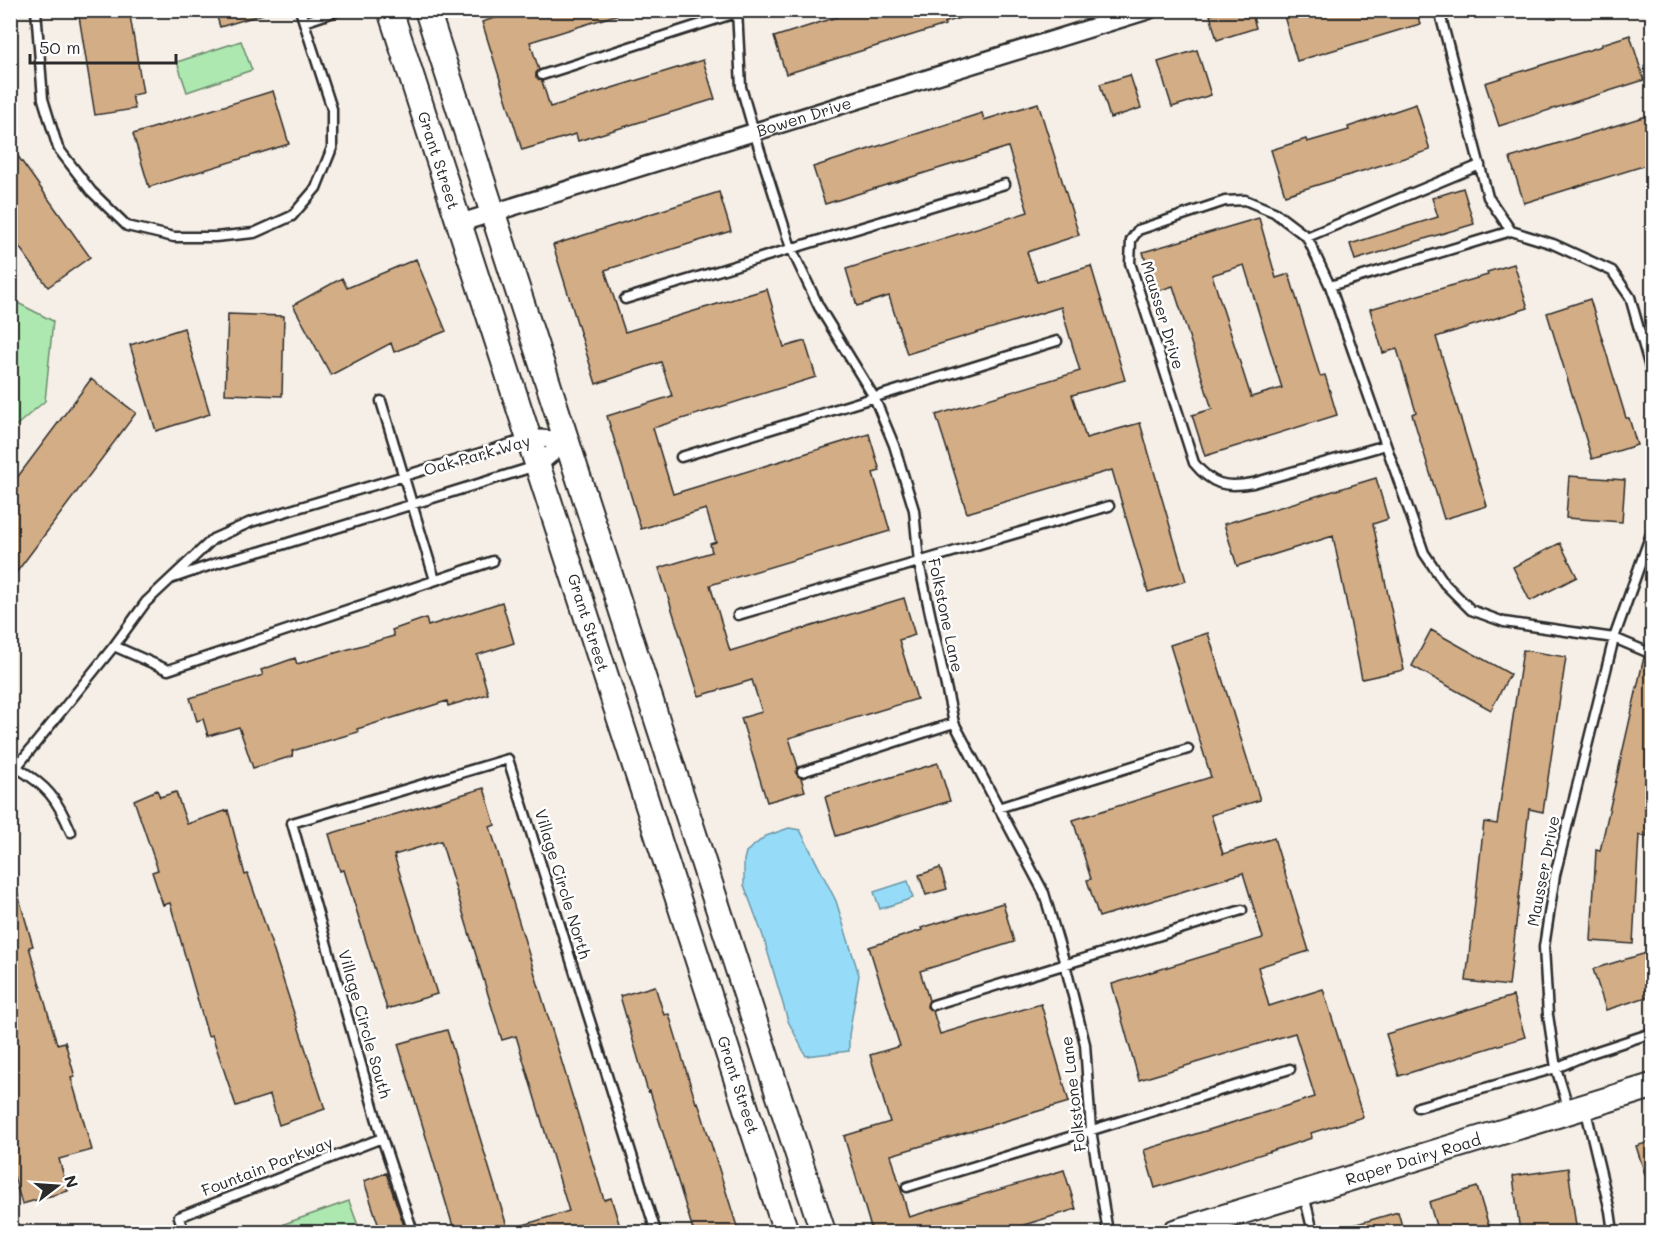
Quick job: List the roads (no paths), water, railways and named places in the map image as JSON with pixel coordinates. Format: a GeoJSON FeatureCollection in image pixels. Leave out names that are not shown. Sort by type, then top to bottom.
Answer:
{"type":"FeatureCollection","features":[{"type":"Feature","properties":{"kind":"street","name":"Grant Street"},"geometry":{"type":"LineString","coordinates":[[390,10],[786,1233]]}},
{"type":"Feature","properties":{"kind":"street"},"geometry":{"type":"LineString","coordinates":[[428,10],[823,1233]]}},
{"type":"Feature","properties":{"kind":"street","name":"Bowen Drive"},"geometry":{"type":"LineString","coordinates":[[460,223],[1125,14],[1149,10]]}},
{"type":"Feature","properties":{"kind":"street","name":"Oak Park Way"},"geometry":{"type":"LineString","coordinates":[[529,438],[567,440]]}},
{"type":"Feature","properties":{"kind":"street","name":"Oak Park Way"},"geometry":{"type":"LineString","coordinates":[[538,465],[567,440]]}},
{"type":"Feature","properties":{"kind":"street","name":"Raper Dairy Road"},"geometry":{"type":"LineString","coordinates":[[1175,1233],[1653,1086]]}},
{"type":"Feature","properties":{"kind":"lane"},"geometry":{"type":"LineString","coordinates":[[36,10],[43,99],[58,148],[91,191],[127,226],[174,237],[214,237],[254,233],[292,216],[316,188],[332,148],[333,109],[300,10]]}},
{"type":"Feature","properties":{"kind":"lane"},"geometry":{"type":"LineString","coordinates":[[304,22],[340,10]]}},
{"type":"Feature","properties":{"kind":"lane"},"geometry":{"type":"LineString","coordinates":[[1439,10],[1488,197],[1511,231]]}},
{"type":"Feature","properties":{"kind":"lane"},"geometry":{"type":"LineString","coordinates":[[542,75],[738,11]]}},
{"type":"Feature","properties":{"kind":"lane","name":"Folkstone Lane"},"geometry":{"type":"LineString","coordinates":[[738,11],[741,87],[791,248],[819,308],[874,397],[894,445],[914,510],[919,563],[954,723],[1044,893],[1085,1044],[1091,1130],[1108,1233]]}},
{"type":"Feature","properties":{"kind":"lane"},"geometry":{"type":"LineString","coordinates":[[1307,237],[1480,165]]}},
{"type":"Feature","properties":{"kind":"lane"},"geometry":{"type":"LineString","coordinates":[[625,300],[1005,184]]}},
{"type":"Feature","properties":{"kind":"lane","name":"Mausser Drive"},"geometry":{"type":"LineString","coordinates":[[1386,445],[1232,487],[1206,477],[1194,463],[1130,263],[1131,240],[1138,230],[1225,201],[1245,200],[1274,212],[1307,237],[1330,286],[1386,445],[1424,553],[1444,584],[1471,610],[1504,622],[1614,638],[1653,654]]}},
{"type":"Feature","properties":{"kind":"lane"},"geometry":{"type":"LineString","coordinates":[[1330,286],[1511,231],[1552,244],[1612,272],[1630,297],[1653,375]]}},
{"type":"Feature","properties":{"kind":"lane"},"geometry":{"type":"LineString","coordinates":[[681,457],[1057,341]]}},
{"type":"Feature","properties":{"kind":"lane"},"geometry":{"type":"LineString","coordinates":[[381,400],[435,580]]}},
{"type":"Feature","properties":{"kind":"lane","name":"Oak Park Way"},"geometry":{"type":"LineString","coordinates":[[10,775],[114,646],[146,602],[213,539],[251,522],[529,438]]}},
{"type":"Feature","properties":{"kind":"lane","name":"Oak Park Way"},"geometry":{"type":"LineString","coordinates":[[170,580],[220,562],[538,465]]}},
{"type":"Feature","properties":{"kind":"lane"},"geometry":{"type":"LineString","coordinates":[[738,615],[1109,506]]}},
{"type":"Feature","properties":{"kind":"lane","name":"Mausser Drive"},"geometry":{"type":"LineString","coordinates":[[1613,1233],[1610,1211],[1577,1109],[1556,1068],[1548,1015],[1544,947],[1555,875],[1614,638],[1653,531]]}},
{"type":"Feature","properties":{"kind":"lane"},"geometry":{"type":"LineString","coordinates":[[114,646],[168,670],[494,561]]}},
{"type":"Feature","properties":{"kind":"lane"},"geometry":{"type":"LineString","coordinates":[[802,772],[954,723]]}},
{"type":"Feature","properties":{"kind":"lane"},"geometry":{"type":"LineString","coordinates":[[998,808],[1188,749]]}},
{"type":"Feature","properties":{"kind":"lane","name":"Village Circle North"},"geometry":{"type":"LineString","coordinates":[[292,823],[508,759],[656,1233]]}},
{"type":"Feature","properties":{"kind":"lane"},"geometry":{"type":"LineString","coordinates":[[16,767],[39,781],[57,801],[71,832]]}},
{"type":"Feature","properties":{"kind":"lane","name":"Village Circle South"},"geometry":{"type":"LineString","coordinates":[[292,823],[382,1138],[413,1233]]}},
{"type":"Feature","properties":{"kind":"lane"},"geometry":{"type":"LineString","coordinates":[[933,1005],[1242,910]]}},
{"type":"Feature","properties":{"kind":"lane"},"geometry":{"type":"LineString","coordinates":[[1418,1107],[1556,1068],[1591,1053],[1653,1034]]}},
{"type":"Feature","properties":{"kind":"lane"},"geometry":{"type":"LineString","coordinates":[[907,1187],[1290,1068]]}},
{"type":"Feature","properties":{"kind":"lane","name":"Fountain Parkway"},"geometry":{"type":"LineString","coordinates":[[184,1233],[179,1217],[382,1138]]}},
{"type":"Feature","properties":{"kind":"lane"},"geometry":{"type":"LineString","coordinates":[[1303,1193],[1313,1233]]}},
{"type":"Feature","properties":{"kind":"water"},"geometry":{"type":"Polygon","coordinates":[[[789,828],[800,830],[836,901],[859,975],[849,1035],[849,1051],[806,1056],[788,1021],[763,936],[744,885],[746,852],[766,836],[789,828]]]}},
{"type":"Feature","properties":{"kind":"water"},"geometry":{"type":"Polygon","coordinates":[[[908,881],[913,898],[880,909],[874,892],[908,881]]]}}]}
